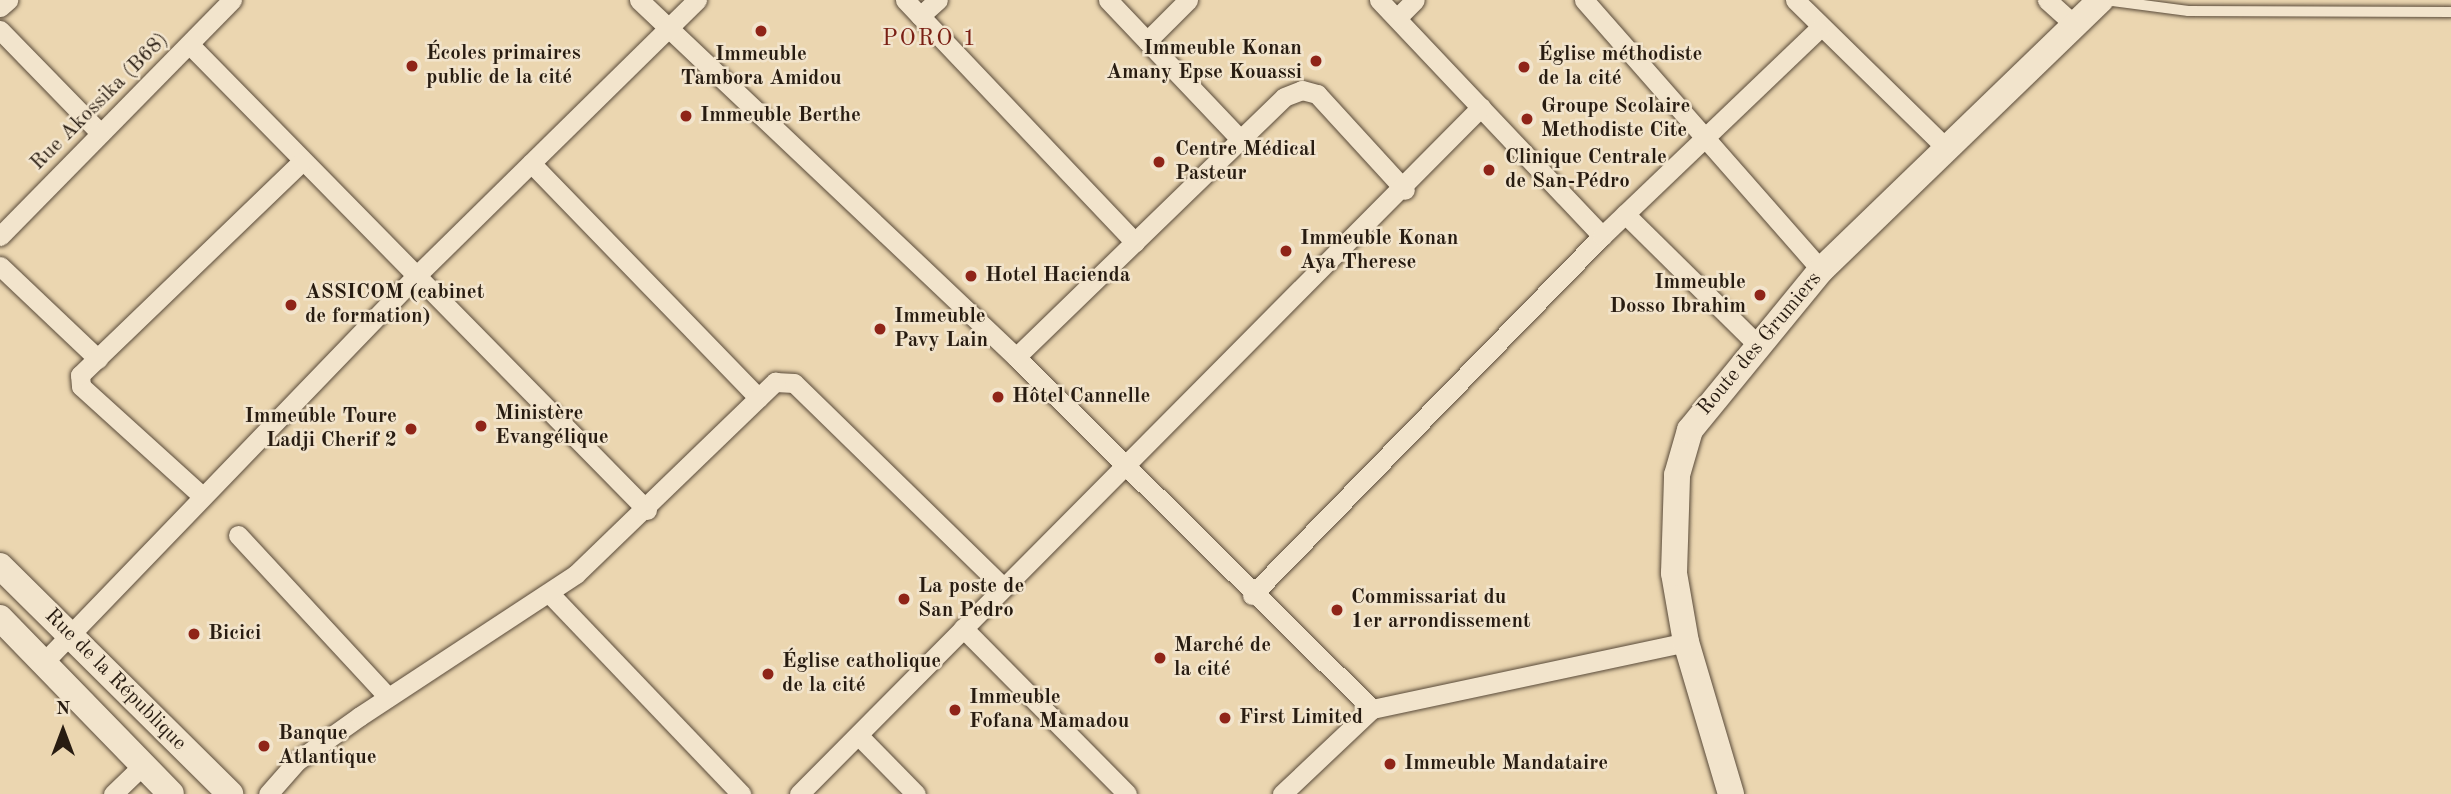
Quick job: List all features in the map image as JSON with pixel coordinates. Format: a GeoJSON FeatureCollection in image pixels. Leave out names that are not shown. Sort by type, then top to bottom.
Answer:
{"type":"FeatureCollection","features":[{"type":"Feature","properties":{"kind":"main road","name":"Route des Grumiers"},"geometry":{"type":"LineString","coordinates":[[1731,794],[1686,642],[1674,573],[1677,475],[1690,430],[1756,342],[1821,270],[2103,0]]}},
{"type":"Feature","properties":{"kind":"main road","name":"Rue de la République"},"geometry":{"type":"LineString","coordinates":[[0,566],[230,794]]}},
{"type":"Feature","properties":{"kind":"main road","name":"Rue de la République"},"geometry":{"type":"LineString","coordinates":[[0,618],[171,794]]}},
{"type":"Feature","properties":{"kind":"street"},"geometry":{"type":"LineString","coordinates":[[0,7],[8,0]]}},
{"type":"Feature","properties":{"kind":"street","name":"Rue Akossika (B68)"},"geometry":{"type":"LineString","coordinates":[[0,236],[232,0]]}},
{"type":"Feature","properties":{"kind":"street"},"geometry":{"type":"LineString","coordinates":[[639,0],[667,30],[1016,357],[1252,595],[1372,709]]}},
{"type":"Feature","properties":{"kind":"street"},"geometry":{"type":"LineString","coordinates":[[43,663],[201,495],[416,276],[697,0]]}},
{"type":"Feature","properties":{"kind":"street"},"geometry":{"type":"LineString","coordinates":[[905,0],[1135,242]]}},
{"type":"Feature","properties":{"kind":"street"},"geometry":{"type":"LineString","coordinates":[[920,16],[937,0]]}},
{"type":"Feature","properties":{"kind":"street"},"geometry":{"type":"LineString","coordinates":[[1108,0],[1239,138]]}},
{"type":"Feature","properties":{"kind":"street"},"geometry":{"type":"LineString","coordinates":[[1147,41],[1188,0]]}},
{"type":"Feature","properties":{"kind":"street"},"geometry":{"type":"LineString","coordinates":[[1379,0],[1602,236]]}},
{"type":"Feature","properties":{"kind":"street"},"geometry":{"type":"LineString","coordinates":[[1397,18],[1415,0]]}},
{"type":"Feature","properties":{"kind":"street"},"geometry":{"type":"LineString","coordinates":[[1584,0],[1703,142],[1821,270]]}},
{"type":"Feature","properties":{"kind":"street"},"geometry":{"type":"LineString","coordinates":[[1795,0],[1820,28],[1948,150]]}},
{"type":"Feature","properties":{"kind":"street"},"geometry":{"type":"LineString","coordinates":[[2047,0],[2076,26]]}},
{"type":"Feature","properties":{"kind":"street"},"geometry":{"type":"LineString","coordinates":[[1252,595],[1602,236],[1820,28]]}},
{"type":"Feature","properties":{"kind":"street"},"geometry":{"type":"LineString","coordinates":[[0,30],[100,133]]}},
{"type":"Feature","properties":{"kind":"street"},"geometry":{"type":"LineString","coordinates":[[190,45],[647,510]]}},
{"type":"Feature","properties":{"kind":"street"},"geometry":{"type":"LineString","coordinates":[[1016,357],[1284,97],[1302,90],[1317,94],[1405,190]]}},
{"type":"Feature","properties":{"kind":"street"},"geometry":{"type":"LineString","coordinates":[[799,794],[1003,587],[1405,190],[1481,107]]}},
{"type":"Feature","properties":{"kind":"street"},"geometry":{"type":"LineString","coordinates":[[201,495],[81,386],[80,375],[302,161]]}},
{"type":"Feature","properties":{"kind":"street"},"geometry":{"type":"LineString","coordinates":[[531,163],[759,398]]}},
{"type":"Feature","properties":{"kind":"street"},"geometry":{"type":"LineString","coordinates":[[1625,214],[1756,342]]}},
{"type":"Feature","properties":{"kind":"street"},"geometry":{"type":"LineString","coordinates":[[0,266],[98,359]]}},
{"type":"Feature","properties":{"kind":"street"},"geometry":{"type":"LineString","coordinates":[[268,794],[297,761],[388,698],[550,594],[647,510],[775,382],[794,383],[1003,587]]}},
{"type":"Feature","properties":{"kind":"street"},"geometry":{"type":"LineString","coordinates":[[238,535],[388,698]]}},
{"type":"Feature","properties":{"kind":"street"},"geometry":{"type":"LineString","coordinates":[[550,594],[741,794]]}},
{"type":"Feature","properties":{"kind":"street"},"geometry":{"type":"LineString","coordinates":[[963,628],[1127,794]]}},
{"type":"Feature","properties":{"kind":"street"},"geometry":{"type":"LineString","coordinates":[[1282,794],[1372,709],[1686,642]]}},
{"type":"Feature","properties":{"kind":"street"},"geometry":{"type":"LineString","coordinates":[[859,736],[916,794]]}},
{"type":"Feature","properties":{"kind":"street"},"geometry":{"type":"LineString","coordinates":[[113,794],[142,766]]}},
{"type":"Feature","properties":{"kind":"lane"},"geometry":{"type":"LineString","coordinates":[[2103,0],[2188,11],[2451,12]]}},
{"type":"Feature","properties":{"kind":"place","name":"Immeuble Tambora Amidou"},"geometry":{"type":"Point","coordinates":[761,31]}},
{"type":"Feature","properties":{"kind":"place","name":"Immeuble Konan Amany Epse Kouassi"},"geometry":{"type":"Point","coordinates":[1316,61]}},
{"type":"Feature","properties":{"kind":"place","name":"Écoles primaires public de la cité"},"geometry":{"type":"Point","coordinates":[412,66]}},
{"type":"Feature","properties":{"kind":"place","name":"Église méthodiste de la cité"},"geometry":{"type":"Point","coordinates":[1524,67]}},
{"type":"Feature","properties":{"kind":"place","name":"Immeuble Berthe"},"geometry":{"type":"Point","coordinates":[686,116]}},
{"type":"Feature","properties":{"kind":"place","name":"Groupe Scolaire Methodiste Cite"},"geometry":{"type":"Point","coordinates":[1527,119]}},
{"type":"Feature","properties":{"kind":"place","name":"Centre Médical Pasteur"},"geometry":{"type":"Point","coordinates":[1159,162]}},
{"type":"Feature","properties":{"kind":"place","name":"Clinique Centrale de San-Pédro"},"geometry":{"type":"Point","coordinates":[1489,170]}},
{"type":"Feature","properties":{"kind":"place","name":"Immeuble Konan Aya Therese"},"geometry":{"type":"Point","coordinates":[1286,251]}},
{"type":"Feature","properties":{"kind":"place","name":"Hotel Hacienda"},"geometry":{"type":"Point","coordinates":[971,276]}},
{"type":"Feature","properties":{"kind":"place","name":"Immeuble Dosso Ibrahim"},"geometry":{"type":"Point","coordinates":[1760,295]}},
{"type":"Feature","properties":{"kind":"place","name":"ASSICOM (cabinet de formation)"},"geometry":{"type":"Point","coordinates":[291,305]}},
{"type":"Feature","properties":{"kind":"place","name":"Immeuble Pavy Lain"},"geometry":{"type":"Point","coordinates":[880,329]}},
{"type":"Feature","properties":{"kind":"place","name":"Hôtel Cannelle"},"geometry":{"type":"Point","coordinates":[998,397]}},
{"type":"Feature","properties":{"kind":"place","name":"Ministère Evangélique"},"geometry":{"type":"Point","coordinates":[481,426]}},
{"type":"Feature","properties":{"kind":"place","name":"Immeuble Toure Ladji Cherif 2"},"geometry":{"type":"Point","coordinates":[411,429]}},
{"type":"Feature","properties":{"kind":"place","name":"La poste de San Pedro"},"geometry":{"type":"Point","coordinates":[904,599]}},
{"type":"Feature","properties":{"kind":"place","name":"Commissariat du 1er arrondissement"},"geometry":{"type":"Point","coordinates":[1337,610]}},
{"type":"Feature","properties":{"kind":"place","name":"Bicici"},"geometry":{"type":"Point","coordinates":[194,634]}},
{"type":"Feature","properties":{"kind":"place","name":"Marché de la cité"},"geometry":{"type":"Point","coordinates":[1160,658]}},
{"type":"Feature","properties":{"kind":"place","name":"Église catholique de la cité"},"geometry":{"type":"Point","coordinates":[768,674]}},
{"type":"Feature","properties":{"kind":"place","name":"Immeuble Fofana Mamadou"},"geometry":{"type":"Point","coordinates":[955,710]}},
{"type":"Feature","properties":{"kind":"place","name":"First Limited"},"geometry":{"type":"Point","coordinates":[1225,718]}},
{"type":"Feature","properties":{"kind":"place","name":"Banque Atlantique"},"geometry":{"type":"Point","coordinates":[264,746]}},
{"type":"Feature","properties":{"kind":"place","name":"Immeuble Mandataire"},"geometry":{"type":"Point","coordinates":[1390,764]}},
{"type":"Feature","properties":{"kind":"district","name":"PORO 1"},"geometry":{"type":"Point","coordinates":[930,39]}}]}
